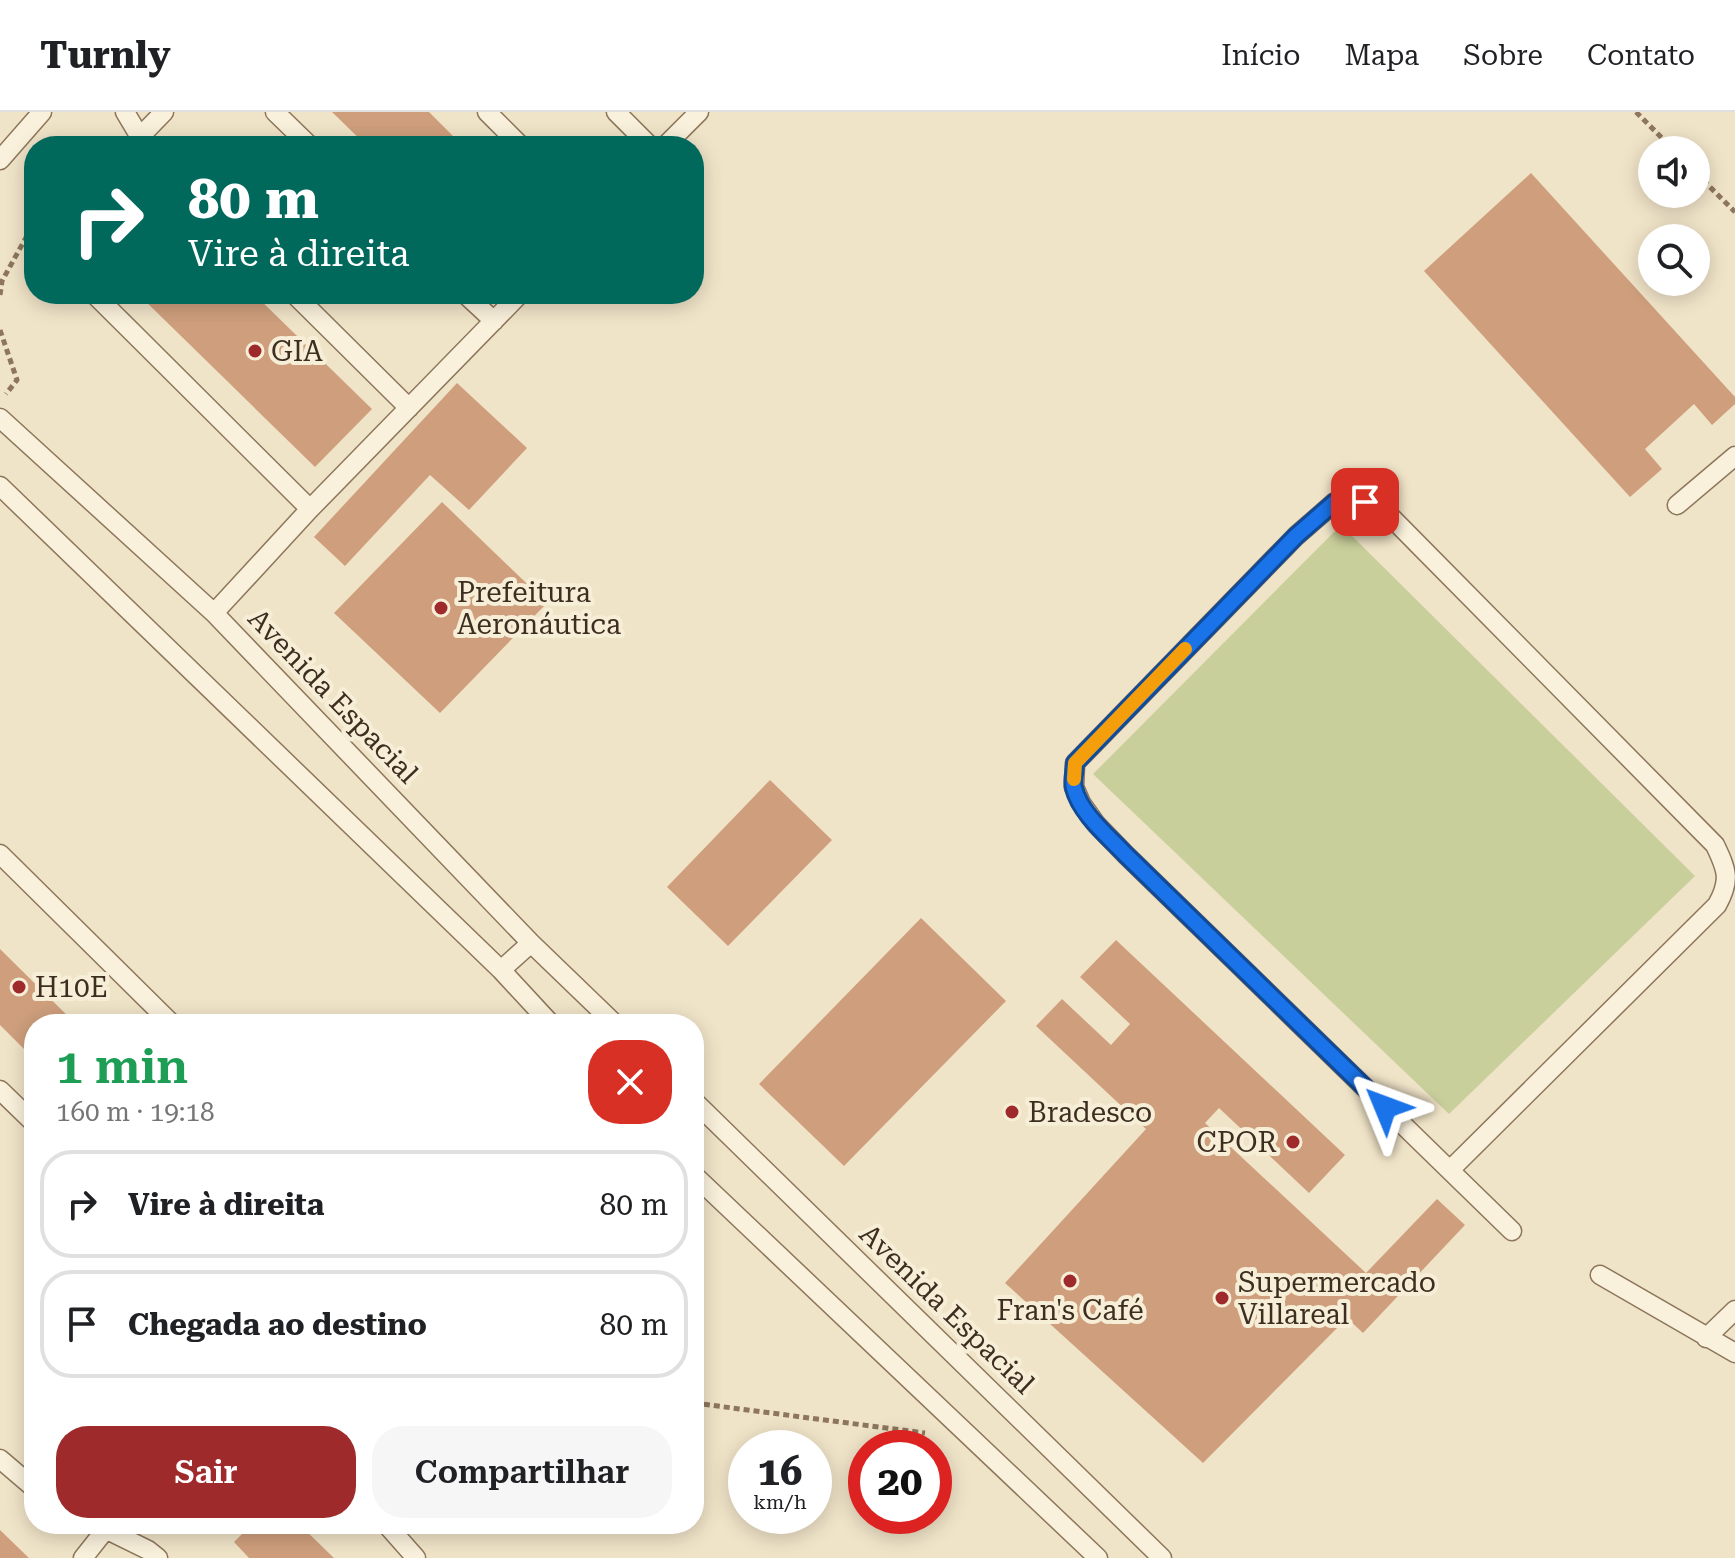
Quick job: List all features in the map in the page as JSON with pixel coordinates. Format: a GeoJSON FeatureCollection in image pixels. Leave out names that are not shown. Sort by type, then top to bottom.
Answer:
{"type":"FeatureCollection","features":[{"type":"Feature","properties":{"kind":"lane"},"geometry":{"type":"LineString","coordinates":[[0,160],[42,112]]}},
{"type":"Feature","properties":{"kind":"lane"},"geometry":{"type":"LineString","coordinates":[[125,112],[136,136]]}},
{"type":"Feature","properties":{"kind":"lane"},"geometry":{"type":"LineString","coordinates":[[145,136],[164,112]]}},
{"type":"Feature","properties":{"kind":"lane"},"geometry":{"type":"LineString","coordinates":[[275,112],[300,136]]}},
{"type":"Feature","properties":{"kind":"lane"},"geometry":{"type":"LineString","coordinates":[[487,112],[511,136]]}},
{"type":"Feature","properties":{"kind":"lane"},"geometry":{"type":"LineString","coordinates":[[616,112],[640,136]]}},
{"type":"Feature","properties":{"kind":"lane"},"geometry":{"type":"LineString","coordinates":[[675,136],[699,112]]}},
{"type":"Feature","properties":{"kind":"lane"},"geometry":{"type":"LineString","coordinates":[[104,304],[310,509]]}},
{"type":"Feature","properties":{"kind":"lane"},"geometry":{"type":"LineString","coordinates":[[304,304],[409,408]]}},
{"type":"Feature","properties":{"kind":"lane"},"geometry":{"type":"LineString","coordinates":[[476,304],[494,321]]}},
{"type":"Feature","properties":{"kind":"lane"},"geometry":{"type":"LineString","coordinates":[[214,613],[310,509],[510,304]]}},
{"type":"Feature","properties":{"kind":"lane","name":"Avenida Espacial"},"geometry":{"type":"LineString","coordinates":[[0,418],[214,613],[531,943],[605,1014]]}},
{"type":"Feature","properties":{"kind":"lane"},"geometry":{"type":"LineString","coordinates":[[1677,505],[1734,459]]}},
{"type":"Feature","properties":{"kind":"lane"},"geometry":{"type":"LineString","coordinates":[[0,486],[501,970],[542,1014]]}},
{"type":"Feature","properties":{"kind":"lane"},"geometry":{"type":"LineString","coordinates":[[1450,1170],[1717,905],[1727,887],[1724,863],[1715,845],[1390,516],[1365,502],[1335,502],[1296,536],[1075,763],[1074,787],[1096,824],[1125,854],[1512,1231]]}},
{"type":"Feature","properties":{"kind":"lane"},"geometry":{"type":"LineString","coordinates":[[0,854],[162,1014]]}},
{"type":"Feature","properties":{"kind":"lane"},"geometry":{"type":"LineString","coordinates":[[501,970],[531,943]]}},
{"type":"Feature","properties":{"kind":"lane"},"geometry":{"type":"LineString","coordinates":[[0,1090],[24,1113]]}},
{"type":"Feature","properties":{"kind":"lane","name":"Avenida Espacial"},"geometry":{"type":"LineString","coordinates":[[704,1111],[1162,1558]]}},
{"type":"Feature","properties":{"kind":"lane"},"geometry":{"type":"LineString","coordinates":[[704,1184],[1098,1558]]}},
{"type":"Feature","properties":{"kind":"lane"},"geometry":{"type":"LineString","coordinates":[[1600,1275],[1735,1353]]}},
{"type":"Feature","properties":{"kind":"lane"},"geometry":{"type":"LineString","coordinates":[[1706,1338],[1735,1310]]}},
{"type":"Feature","properties":{"kind":"lane"},"geometry":{"type":"LineString","coordinates":[[0,1459],[24,1479]]}},
{"type":"Feature","properties":{"kind":"lane"},"geometry":{"type":"LineString","coordinates":[[83,1558],[99,1534]]}},
{"type":"Feature","properties":{"kind":"lane"},"geometry":{"type":"LineString","coordinates":[[119,1534],[158,1558]]}},
{"type":"Feature","properties":{"kind":"lane"},"geometry":{"type":"LineString","coordinates":[[395,1534],[416,1558]]}},
{"type":"Feature","properties":{"kind":"path"},"geometry":{"type":"LineString","coordinates":[[1636,112],[1660,136]]}},
{"type":"Feature","properties":{"kind":"path"},"geometry":{"type":"LineString","coordinates":[[1710,187],[1735,212]]}},
{"type":"Feature","properties":{"kind":"path"},"geometry":{"type":"LineString","coordinates":[[0,295],[2,281],[24,241]]}},
{"type":"Feature","properties":{"kind":"path"},"geometry":{"type":"LineString","coordinates":[[0,330],[17,380],[0,402]]}},
{"type":"Feature","properties":{"kind":"path"},"geometry":{"type":"LineString","coordinates":[[704,1404],[904,1430]]}},
{"type":"Feature","properties":{"kind":"green space"},"geometry":{"type":"Polygon","coordinates":[[[1341,525],[1695,876],[1449,1114],[1093,774],[1341,525]]]}},
{"type":"Feature","properties":{"kind":"building"},"geometry":{"type":"Polygon","coordinates":[[[332,112],[429,112],[453,136],[357,136],[332,112]]]}},
{"type":"Feature","properties":{"kind":"building"},"geometry":{"type":"Polygon","coordinates":[[[1531,173],[1638,290],[1638,296],[1643,296],[1735,397],[1735,404],[1712,425],[1694,404],[1645,449],[1662,469],[1630,497],[1424,271],[1531,173]]]}},
{"type":"Feature","properties":{"kind":"building","name":"GIA"},"geometry":{"type":"Polygon","coordinates":[[[148,304],[264,304],[372,409],[315,467],[148,304]]]}},
{"type":"Feature","properties":{"kind":"building","name":"Prefeitura Aeronáutica"},"geometry":{"type":"Polygon","coordinates":[[[457,383],[527,448],[469,510],[430,475],[345,566],[314,537],[457,383]]]}},
{"type":"Feature","properties":{"kind":"building","name":"Prefeitura Aeronáutica"},"geometry":{"type":"Polygon","coordinates":[[[442,502],[547,603],[440,713],[334,613],[442,502]]]}},
{"type":"Feature","properties":{"kind":"building"},"geometry":{"type":"Polygon","coordinates":[[[770,780],[832,840],[728,946],[667,887],[770,780]]]}},
{"type":"Feature","properties":{"kind":"building"},"geometry":{"type":"Polygon","coordinates":[[[921,918],[1006,1001],[844,1166],[759,1084],[921,918]]]}},
{"type":"Feature","properties":{"kind":"building"},"geometry":{"type":"Polygon","coordinates":[[[1116,940],[1345,1155],[1309,1193],[1219,1108],[1205,1123],[1366,1273],[1437,1199],[1465,1225],[1363,1333],[1347,1318],[1203,1463],[1005,1283],[1146,1129],[1036,1026],[1062,999],[1111,1045],[1130,1024],[1080,977],[1116,940]]]}},
{"type":"Feature","properties":{"kind":"building","name":"H10E"},"geometry":{"type":"Polygon","coordinates":[[[0,949],[66,1014],[24,1014],[24,1049],[0,1025],[0,949]]]}},
{"type":"Feature","properties":{"kind":"building"},"geometry":{"type":"Polygon","coordinates":[[[0,1530],[29,1558],[0,1558],[0,1530]]]}},
{"type":"Feature","properties":{"kind":"building"},"geometry":{"type":"Polygon","coordinates":[[[242,1534],[309,1534],[334,1558],[249,1558],[234,1542],[242,1534]]]}},
{"type":"Feature","properties":{"kind":"slow traffic"},"geometry":{"type":"LineString","coordinates":[[1074,779],[1075,763],[1185,649]]}},
{"type":"Feature","properties":{"kind":"place","name":"GIA"},"geometry":{"type":"Point","coordinates":[255,351]}},
{"type":"Feature","properties":{"kind":"place","name":"Prefeitura Aeronáutica"},"geometry":{"type":"Point","coordinates":[441,608]}},
{"type":"Feature","properties":{"kind":"place","name":"H10E"},"geometry":{"type":"Point","coordinates":[19,987]}},
{"type":"Feature","properties":{"kind":"place","name":"Bradesco"},"geometry":{"type":"Point","coordinates":[1012,1112]}},
{"type":"Feature","properties":{"kind":"place","name":"CPOR"},"geometry":{"type":"Point","coordinates":[1293,1142]}},
{"type":"Feature","properties":{"kind":"place","name":"Fran's Café"},"geometry":{"type":"Point","coordinates":[1070,1281]}},
{"type":"Feature","properties":{"kind":"place","name":"Supermercado Villareal"},"geometry":{"type":"Point","coordinates":[1222,1298]}},
{"type":"Feature","properties":{"kind":"route"},"geometry":{"type":"LineString","coordinates":[[1365,502],[1335,502],[1296,536],[1075,763],[1074,787],[1096,824],[1125,854],[1385,1107]]}}]}
